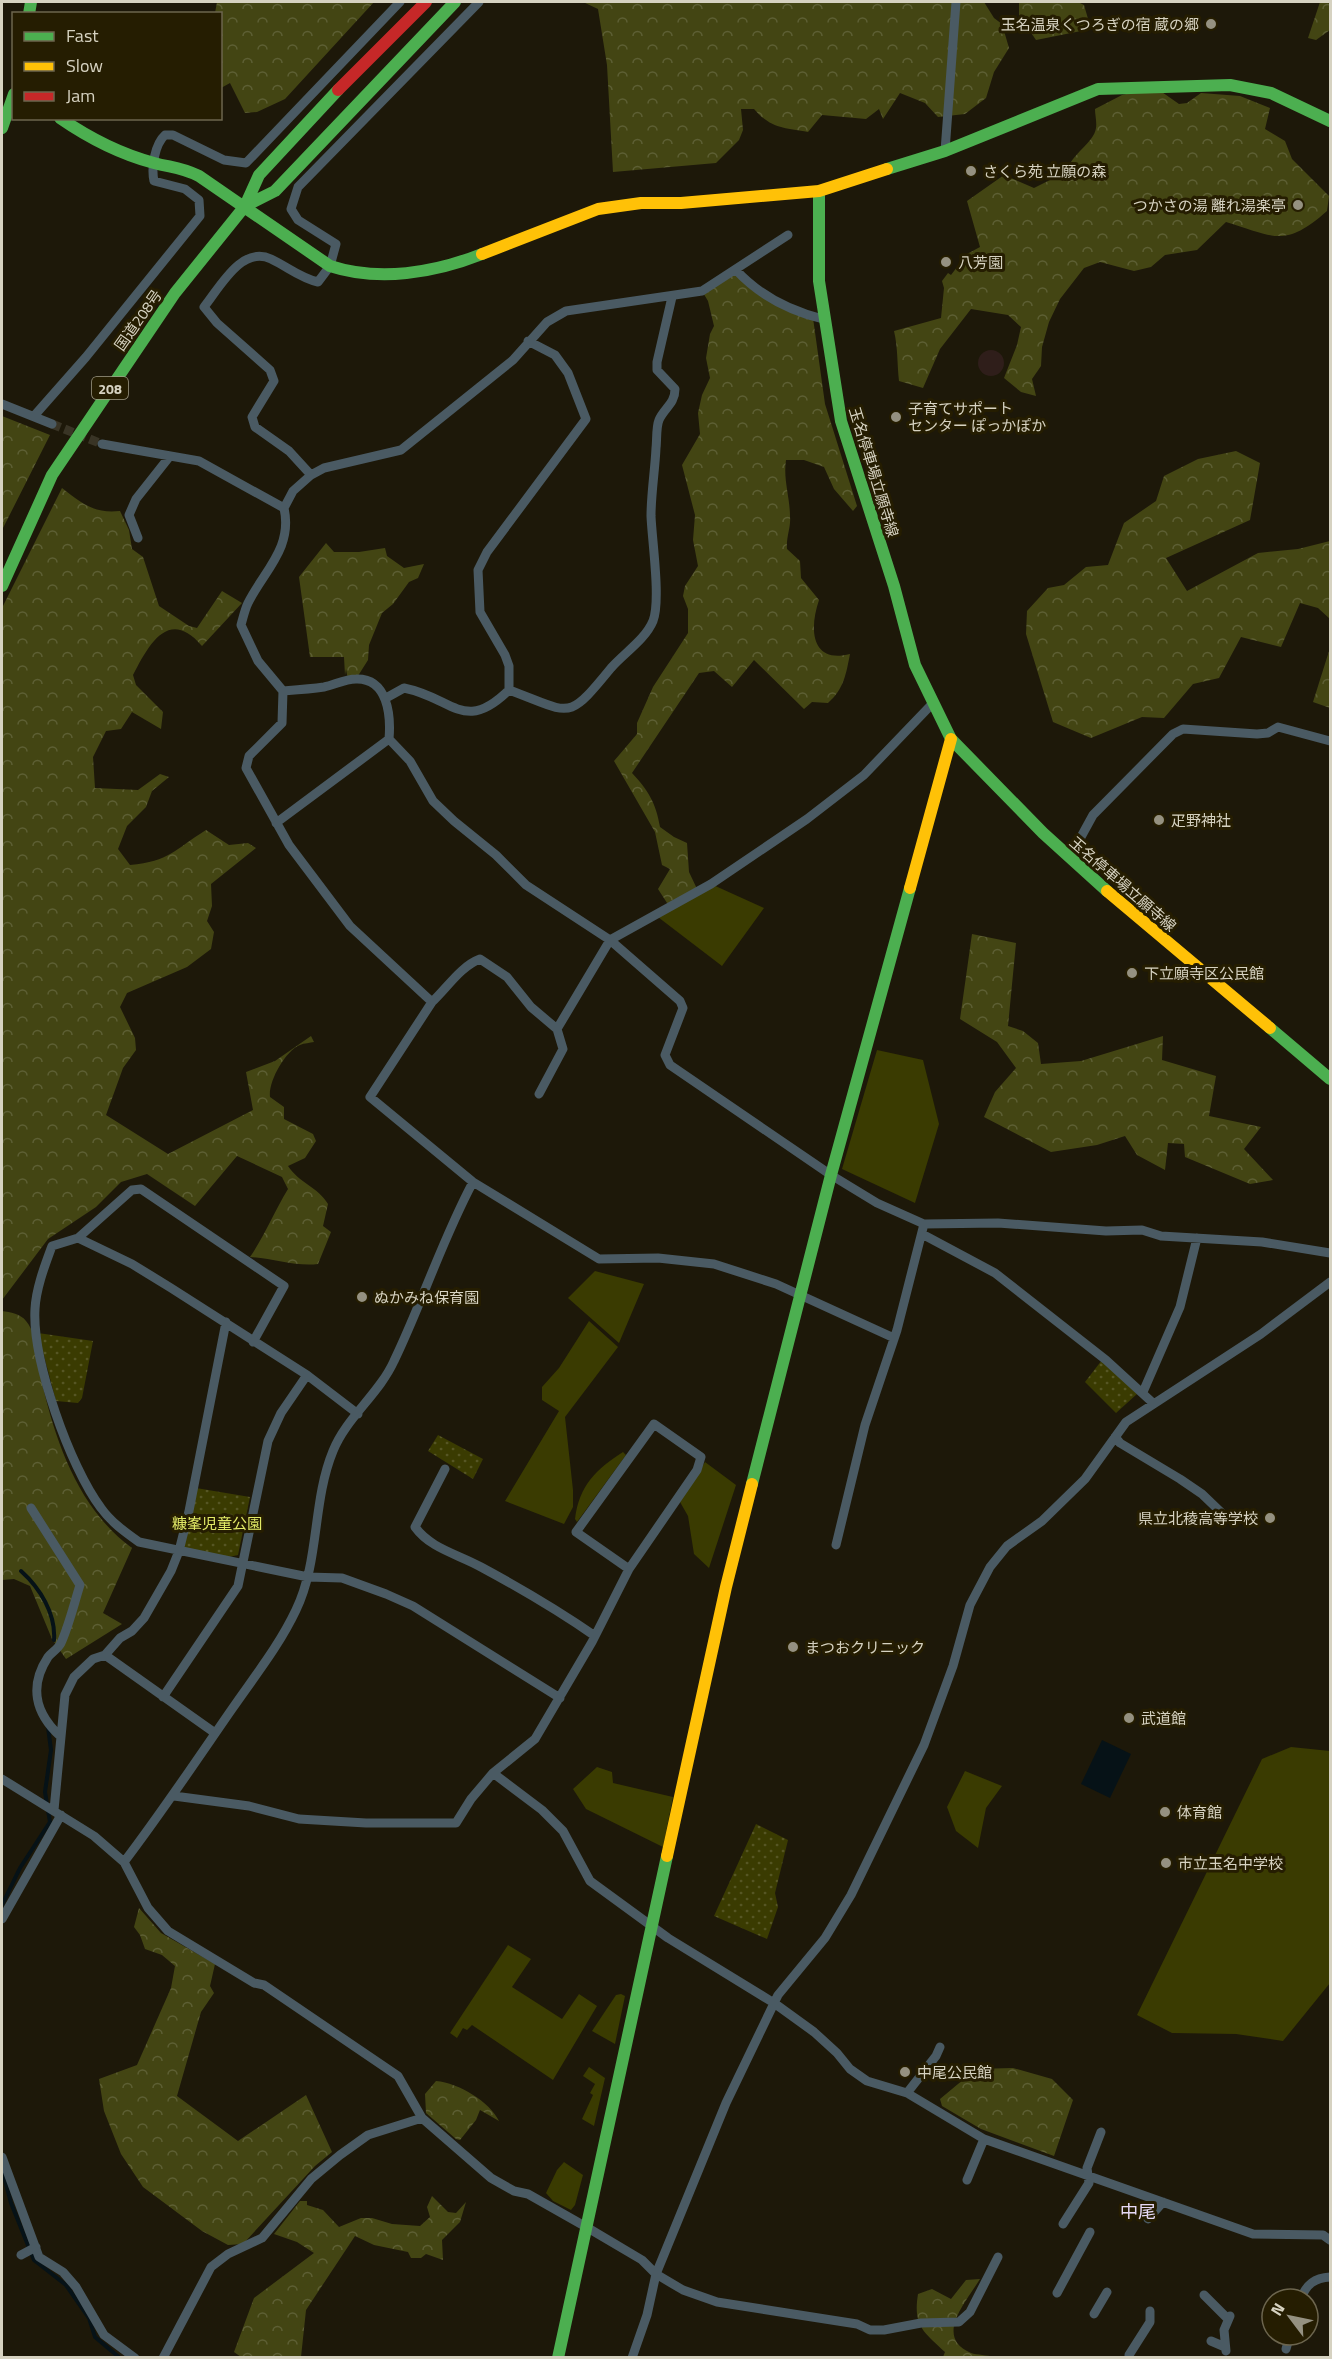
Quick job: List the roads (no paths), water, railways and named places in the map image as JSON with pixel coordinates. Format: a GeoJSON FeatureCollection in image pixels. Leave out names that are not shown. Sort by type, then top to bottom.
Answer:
{"type":"FeatureCollection","features":[{"type":"Feature","properties":{"kind":"main road","name":"国道208号"},"geometry":{"type":"LineString","coordinates":[[2,586],[52,475],[76,436],[175,293],[245,206],[259,175],[373,52],[426,2]]}},
{"type":"Feature","properties":{"kind":"main road","name":"国道208号"},"geometry":{"type":"LineString","coordinates":[[245,206],[275,191],[455,2]]}},
{"type":"Feature","properties":{"kind":"main road"},"geometry":{"type":"LineString","coordinates":[[63,120],[92,140],[154,163],[178,166],[245,206],[313,257],[330,266],[351,273],[380,276],[412,273],[475,257],[598,209],[640,203],[681,203],[819,191],[945,151],[1098,89],[1217,83],[1271,93],[1330,120]]}},
{"type":"Feature","properties":{"kind":"main road"},"geometry":{"type":"LineString","coordinates":[[2,128],[12,100]]}},
{"type":"Feature","properties":{"kind":"main road","name":"玉名停車場立願寺線"},"geometry":{"type":"LineString","coordinates":[[819,191],[819,281],[823,319],[841,421],[894,586],[906,638],[933,703],[945,721],[951,739],[1070,857],[1152,931],[1330,1079]]}},
{"type":"Feature","properties":{"kind":"main road"},"geometry":{"type":"LineString","coordinates":[[558,2358],[638,1994],[650,1923],[726,1587],[831,1175],[951,739]]}},
{"type":"Feature","properties":{"kind":"street"},"geometry":{"type":"LineString","coordinates":[[34,416],[86,357],[200,216],[199,200],[192,194],[154,181],[154,163],[159,140],[165,135],[173,135],[224,160],[246,163],[400,2]]}},
{"type":"Feature","properties":{"kind":"street"},"geometry":{"type":"LineString","coordinates":[[311,475],[289,451],[255,427],[252,417],[274,381],[270,370],[217,323],[204,307],[237,266],[248,257],[257,255],[271,259],[299,276],[318,282],[330,266],[336,244],[298,220],[291,209],[298,187],[479,2]]}},
{"type":"Feature","properties":{"kind":"street"},"geometry":{"type":"LineString","coordinates":[[945,151],[956,2]]}},
{"type":"Feature","properties":{"kind":"street"},"geometry":{"type":"LineString","coordinates":[[432,1002],[350,926],[276,823],[268,804],[246,768],[249,756],[282,723],[283,691],[258,661],[241,625],[248,602],[279,555],[286,520],[284,508],[293,491],[311,475],[324,468],[401,450],[513,360],[547,322],[566,311],[702,291],[736,270],[750,257],[788,235]]}},
{"type":"Feature","properties":{"kind":"street"},"geometry":{"type":"LineString","coordinates":[[736,270],[749,284],[795,311],[823,319]]}},
{"type":"Feature","properties":{"kind":"street"},"geometry":{"type":"LineString","coordinates":[[509,690],[561,710],[572,708],[588,697],[617,661],[645,634],[653,620],[655,580],[651,513],[656,445],[659,421],[675,397],[675,389],[657,370],[657,362],[672,297]]}},
{"type":"Feature","properties":{"kind":"street"},"geometry":{"type":"LineString","coordinates":[[386,698],[404,688],[426,692],[470,713],[489,708],[509,690],[509,666],[505,655],[480,612],[477,570],[487,552],[586,418],[568,373],[555,354],[528,341]]}},
{"type":"Feature","properties":{"kind":"street"},"geometry":{"type":"LineString","coordinates":[[2,404],[52,424]]}},
{"type":"Feature","properties":{"kind":"street"},"geometry":{"type":"LineString","coordinates":[[102,444],[199,461],[284,508]]}},
{"type":"Feature","properties":{"kind":"street"},"geometry":{"type":"LineString","coordinates":[[138,538],[129,515],[136,499],[170,456]]}},
{"type":"Feature","properties":{"kind":"street"},"geometry":{"type":"LineString","coordinates":[[283,691],[326,686],[356,679],[377,687],[386,698],[390,723],[389,739],[410,761],[433,801],[526,885],[610,940],[680,1001],[683,1008],[664,1055],[670,1065],[831,1175],[995,1273],[1047,1312],[1143,1392],[1153,1403]]}},
{"type":"Feature","properties":{"kind":"street"},"geometry":{"type":"LineString","coordinates":[[557,1029],[610,940],[711,884],[807,819],[864,775],[933,703]]}},
{"type":"Feature","properties":{"kind":"street"},"geometry":{"type":"LineString","coordinates":[[1070,857],[1093,815],[1173,734],[1183,729],[1257,734],[1268,733],[1278,727],[1330,741]]}},
{"type":"Feature","properties":{"kind":"street"},"geometry":{"type":"LineString","coordinates":[[276,823],[389,739]]}},
{"type":"Feature","properties":{"kind":"street"},"geometry":{"type":"LineString","coordinates":[[539,1094],[563,1049],[557,1029],[531,1007],[507,977],[480,959],[468,963],[456,980],[432,1002],[369,1097],[473,1182],[599,1258],[658,1258],[714,1264],[776,1284],[799,1297],[894,1338]]}},
{"type":"Feature","properties":{"kind":"street"},"geometry":{"type":"LineString","coordinates":[[124,1862],[174,1796],[281,1639],[297,1608],[308,1577],[318,1522],[321,1488],[333,1449],[394,1361],[428,1277],[473,1182]]}},
{"type":"Feature","properties":{"kind":"street"},"geometry":{"type":"LineString","coordinates":[[253,1342],[284,1286],[141,1189],[132,1190],[78,1238],[52,1246],[35,1308],[37,1336],[57,1419],[69,1450],[107,1515],[139,1542],[308,1577],[342,1578],[413,1606],[560,1698]]}},
{"type":"Feature","properties":{"kind":"street"},"geometry":{"type":"LineString","coordinates":[[923,1229],[998,1223],[1106,1231],[1142,1230],[1161,1236],[1262,1242],[1330,1253]]}},
{"type":"Feature","properties":{"kind":"street"},"geometry":{"type":"LineString","coordinates":[[836,1545],[865,1425],[894,1338],[923,1229]]}},
{"type":"Feature","properties":{"kind":"street"},"geometry":{"type":"LineString","coordinates":[[78,1238],[132,1264],[226,1322],[253,1342],[307,1375],[358,1413]]}},
{"type":"Feature","properties":{"kind":"street"},"geometry":{"type":"LineString","coordinates":[[1143,1392],[1180,1306],[1197,1238]]}},
{"type":"Feature","properties":{"kind":"street"},"geometry":{"type":"LineString","coordinates":[[632,2358],[647,2315],[656,2274],[726,2103],[774,2003],[825,1938],[856,1886],[924,1745],[953,1666],[961,1630],[970,1605],[990,1567],[1007,1546],[1042,1521],[1084,1479],[1126,1422],[1234,1352],[1330,1282]]}},
{"type":"Feature","properties":{"kind":"street"},"geometry":{"type":"LineString","coordinates":[[2,1919],[55,1811],[65,1695],[74,1677],[93,1659],[105,1655],[120,1638],[132,1631],[144,1618],[171,1571],[189,1511],[226,1322]]}},
{"type":"Feature","properties":{"kind":"street"},"geometry":{"type":"LineString","coordinates":[[163,1697],[238,1586],[268,1441],[293,1393],[307,1375]]}},
{"type":"Feature","properties":{"kind":"street"},"geometry":{"type":"LineString","coordinates":[[174,1796],[249,1806],[299,1819],[366,1823],[456,1823],[471,1799],[493,1773],[535,1739],[595,1636],[629,1569],[697,1470],[701,1457],[654,1424],[576,1532],[629,1569]]}},
{"type":"Feature","properties":{"kind":"street"},"geometry":{"type":"LineString","coordinates":[[1115,1437],[1134,1453],[1202,1494],[1227,1518]]}},
{"type":"Feature","properties":{"kind":"street"},"geometry":{"type":"LineString","coordinates":[[445,1469],[415,1527],[421,1535],[433,1545],[480,1566],[595,1636]]}},
{"type":"Feature","properties":{"kind":"street"},"geometry":{"type":"LineString","coordinates":[[31,1508],[80,1585],[60,1646],[50,1654],[37,1676],[38,1706],[49,1726],[60,1736]]}},
{"type":"Feature","properties":{"kind":"street"},"geometry":{"type":"LineString","coordinates":[[105,1655],[215,1733]]}},
{"type":"Feature","properties":{"kind":"street"},"geometry":{"type":"LineString","coordinates":[[493,1773],[556,1824],[590,1881],[668,1938],[774,2003],[814,2032],[837,2053],[850,2069],[867,2081],[908,2093],[984,2139],[1252,2234],[1323,2235],[1330,2240]]}},
{"type":"Feature","properties":{"kind":"street"},"geometry":{"type":"LineString","coordinates":[[2,1779],[94,1836],[124,1862],[148,1908],[168,1931],[254,1983],[264,1985],[398,2076],[422,2118],[491,2178],[514,2191],[528,2194],[588,2228],[642,2260],[656,2274],[683,2290],[717,2302],[884,2330],[921,2323],[960,2322],[970,2312],[998,2258]]}},
{"type":"Feature","properties":{"kind":"street"},"geometry":{"type":"LineString","coordinates":[[908,2093],[940,2048]]}},
{"type":"Feature","properties":{"kind":"street"},"geometry":{"type":"LineString","coordinates":[[163,2358],[211,2267],[228,2254],[262,2238],[311,2179],[368,2135],[422,2118]]}},
{"type":"Feature","properties":{"kind":"street"},"geometry":{"type":"LineString","coordinates":[[1063,2224],[1089,2183],[1087,2168],[1101,2132]]}},
{"type":"Feature","properties":{"kind":"street"},"geometry":{"type":"LineString","coordinates":[[967,2180],[984,2139]]}},
{"type":"Feature","properties":{"kind":"street"},"geometry":{"type":"LineString","coordinates":[[2,2157],[39,2257],[63,2272],[76,2287],[104,2335],[135,2358]]}},
{"type":"Feature","properties":{"kind":"street"},"geometry":{"type":"LineString","coordinates":[[1148,2218],[1163,2202]]}},
{"type":"Feature","properties":{"kind":"street"},"geometry":{"type":"LineString","coordinates":[[1057,2293],[1090,2232]]}},
{"type":"Feature","properties":{"kind":"street"},"geometry":{"type":"LineString","coordinates":[[21,2255],[35,2248]]}},
{"type":"Feature","properties":{"kind":"street"},"geometry":{"type":"LineString","coordinates":[[1308,2287],[1317,2279],[1330,2277]]}},
{"type":"Feature","properties":{"kind":"street"},"geometry":{"type":"LineString","coordinates":[[1094,2314],[1107,2292]]}},
{"type":"Feature","properties":{"kind":"street"},"geometry":{"type":"LineString","coordinates":[[1204,2295],[1229,2318],[1224,2330],[1226,2349],[1211,2341]]}},
{"type":"Feature","properties":{"kind":"street"},"geometry":{"type":"LineString","coordinates":[[1129,2355],[1150,2322],[1150,2311]]}},
{"type":"Feature","properties":{"kind":"waterway"},"geometry":{"type":"LineString","coordinates":[[21,1571],[45,1602],[52,1621],[54,1640]]}},
{"type":"Feature","properties":{"kind":"waterway"},"geometry":{"type":"LineString","coordinates":[[2,1905],[20,1868],[50,1822],[45,1792],[51,1750],[48,1727]]}},
{"type":"Feature","properties":{"kind":"waterway"},"geometry":{"type":"LineString","coordinates":[[2,2169],[11,2203],[34,2260],[66,2285],[89,2318],[95,2337],[120,2358]]}},
{"type":"Feature","properties":{"kind":"tunnel"},"geometry":{"type":"LineString","coordinates":[[52,424],[102,444]]}},
{"type":"Feature","properties":{"kind":"place","name":"玉名温泉くつろぎの宿 蔵の郷"},"geometry":{"type":"Point","coordinates":[1211,24]}},
{"type":"Feature","properties":{"kind":"place","name":"さくら苑 立願の森"},"geometry":{"type":"Point","coordinates":[971,171]}},
{"type":"Feature","properties":{"kind":"place","name":"つかさの湯 離れ湯楽亭"},"geometry":{"type":"Point","coordinates":[1298,205]}},
{"type":"Feature","properties":{"kind":"place","name":"八芳園"},"geometry":{"type":"Point","coordinates":[946,262]}},
{"type":"Feature","properties":{"kind":"place","name":"子育てサポート センター ぽっかぽか"},"geometry":{"type":"Point","coordinates":[896,417]}},
{"type":"Feature","properties":{"kind":"place","name":"疋野神社"},"geometry":{"type":"Point","coordinates":[1159,820]}},
{"type":"Feature","properties":{"kind":"place","name":"下立願寺区公民館"},"geometry":{"type":"Point","coordinates":[1132,973]}},
{"type":"Feature","properties":{"kind":"place","name":"ぬかみね保育園"},"geometry":{"type":"Point","coordinates":[362,1297]}},
{"type":"Feature","properties":{"kind":"place","name":"県立北稜高等学校"},"geometry":{"type":"Point","coordinates":[1270,1518]}},
{"type":"Feature","properties":{"kind":"place","name":"まつおクリニック"},"geometry":{"type":"Point","coordinates":[793,1647]}},
{"type":"Feature","properties":{"kind":"place","name":"武道館"},"geometry":{"type":"Point","coordinates":[1129,1718]}},
{"type":"Feature","properties":{"kind":"place","name":"体育館"},"geometry":{"type":"Point","coordinates":[1165,1812]}},
{"type":"Feature","properties":{"kind":"place","name":"市立玉名中学校"},"geometry":{"type":"Point","coordinates":[1166,1863]}},
{"type":"Feature","properties":{"kind":"place","name":"中尾公民館"},"geometry":{"type":"Point","coordinates":[905,2072]}},
{"type":"Feature","properties":{"kind":"district","name":"中尾"},"geometry":{"type":"Point","coordinates":[1138,2211]}},
{"type":"Feature","properties":{"kind":"park label","name":"糠峯児童公園"},"geometry":{"type":"Point","coordinates":[217,1523]}}]}
